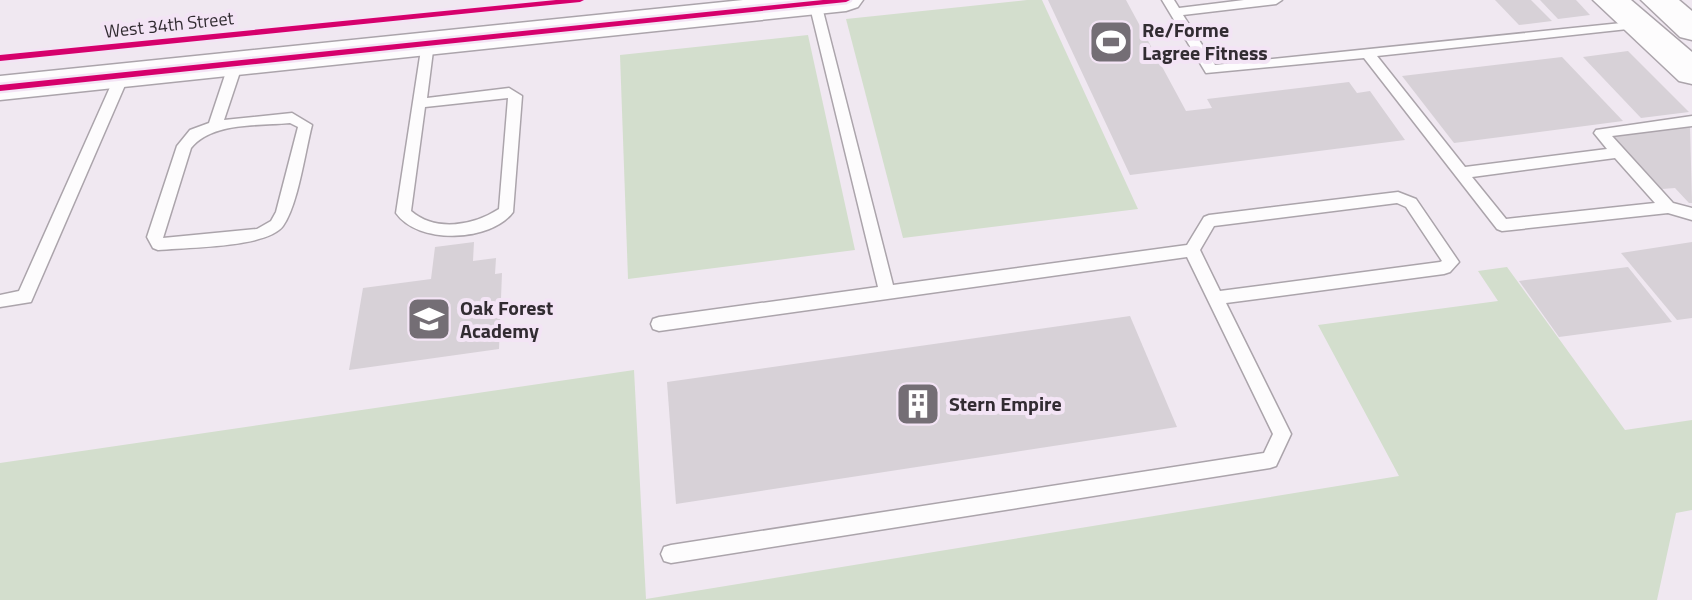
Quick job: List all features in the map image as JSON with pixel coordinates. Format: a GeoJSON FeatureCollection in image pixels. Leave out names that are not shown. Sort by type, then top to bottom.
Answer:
{"type":"FeatureCollection","features":[{"type":"Feature","properties":{"kind":"main road","name":"West 34th Street"},"geometry":{"type":"LineString","coordinates":[[0,88],[236,63],[580,0]]}},
{"type":"Feature","properties":{"kind":"main road"},"geometry":{"type":"LineString","coordinates":[[1610,0],[1692,29]]}},
{"type":"Feature","properties":{"kind":"main road","name":"West 34th Street"},"geometry":{"type":"LineString","coordinates":[[0,58],[825,1]]}},
{"type":"Feature","properties":{"kind":"main road"},"geometry":{"type":"LineString","coordinates":[[1648,12],[1692,72]]}},
{"type":"Feature","properties":{"kind":"lane"},"geometry":{"type":"LineString","coordinates":[[1276,0],[1172,6],[1211,70],[1367,53],[1648,12]]}},
{"type":"Feature","properties":{"kind":"lane"},"geometry":{"type":"LineString","coordinates":[[825,1],[887,293]]}},
{"type":"Feature","properties":{"kind":"lane"},"geometry":{"type":"LineString","coordinates":[[422,103],[509,93],[515,96],[506,212],[493,223],[438,230],[413,224],[403,213],[422,103],[430,29]]}},
{"type":"Feature","properties":{"kind":"lane"},"geometry":{"type":"LineString","coordinates":[[1367,53],[1502,225],[1668,207],[1692,214]]}},
{"type":"Feature","properties":{"kind":"lane"},"geometry":{"type":"LineString","coordinates":[[215,126],[236,63]]}},
{"type":"Feature","properties":{"kind":"lane"},"geometry":{"type":"LineString","coordinates":[[0,301],[25,297],[122,76]]}},
{"type":"Feature","properties":{"kind":"lane"},"geometry":{"type":"LineString","coordinates":[[292,118],[305,125],[283,213],[276,225],[260,235],[158,244],[155,237],[184,146],[195,133],[215,126],[292,118]]}},
{"type":"Feature","properties":{"kind":"lane"},"geometry":{"type":"LineString","coordinates":[[1668,207],[1601,133],[1692,121]]}},
{"type":"Feature","properties":{"kind":"lane"},"geometry":{"type":"LineString","coordinates":[[1461,173],[1620,152]]}},
{"type":"Feature","properties":{"kind":"lane"},"geometry":{"type":"LineString","coordinates":[[1192,250],[1209,221],[1398,197],[1411,203],[1451,262],[1444,268],[1215,298]]}},
{"type":"Feature","properties":{"kind":"lane"},"geometry":{"type":"LineString","coordinates":[[659,324],[1192,250]]}},
{"type":"Feature","properties":{"kind":"lane"},"geometry":{"type":"LineString","coordinates":[[671,554],[1270,460],[1282,434],[1192,250]]}},
{"type":"Feature","properties":{"kind":"green space"},"geometry":{"type":"Polygon","coordinates":[[[1042,0],[1138,209],[903,238],[846,19],[1042,0]]]}},
{"type":"Feature","properties":{"kind":"green space"},"geometry":{"type":"Polygon","coordinates":[[[808,35],[855,250],[628,279],[620,55],[808,35]]]}},
{"type":"Feature","properties":{"kind":"green space"},"geometry":{"type":"Polygon","coordinates":[[[1507,267],[1625,430],[1692,420],[1692,510],[1676,513],[1657,600],[0,600],[0,463],[634,370],[646,599],[1399,476],[1318,325],[1498,301],[1478,271],[1507,267]]]}},
{"type":"Feature","properties":{"kind":"building"},"geometry":{"type":"Polygon","coordinates":[[[1048,0],[1126,0],[1186,111],[1212,108],[1207,99],[1349,82],[1357,93],[1370,91],[1405,140],[1130,175],[1048,0]]]}},
{"type":"Feature","properties":{"kind":"building"},"geometry":{"type":"Polygon","coordinates":[[[1495,0],[1531,0],[1552,21],[1519,25],[1495,0]]]}},
{"type":"Feature","properties":{"kind":"building"},"geometry":{"type":"Polygon","coordinates":[[[1540,0],[1576,0],[1590,15],[1558,19],[1540,0]]]}},
{"type":"Feature","properties":{"kind":"building"},"geometry":{"type":"Polygon","coordinates":[[[1628,51],[1689,112],[1641,118],[1583,57],[1628,51]]]}},
{"type":"Feature","properties":{"kind":"building"},"geometry":{"type":"Polygon","coordinates":[[[1562,57],[1623,121],[1454,143],[1402,76],[1562,57]]]}},
{"type":"Feature","properties":{"kind":"building"},"geometry":{"type":"Polygon","coordinates":[[[1690,125],[1692,203],[1675,188],[1662,189],[1612,135],[1690,125]]]}},
{"type":"Feature","properties":{"kind":"building","name":"Oak Forest Academy"},"geometry":{"type":"Polygon","coordinates":[[[474,242],[473,261],[496,258],[495,274],[502,273],[499,349],[349,370],[363,288],[431,279],[435,247],[474,242]]]}},
{"type":"Feature","properties":{"kind":"building"},"geometry":{"type":"Polygon","coordinates":[[[1692,242],[1692,318],[1677,320],[1621,253],[1692,242]]]}},
{"type":"Feature","properties":{"kind":"building"},"geometry":{"type":"Polygon","coordinates":[[[1628,267],[1672,322],[1559,337],[1519,281],[1628,267]]]}},
{"type":"Feature","properties":{"kind":"building","name":"Stern Empire"},"geometry":{"type":"Polygon","coordinates":[[[1130,316],[1177,427],[676,504],[667,382],[1130,316]]]}},
{"type":"Feature","properties":{"kind":"cycle path"},"geometry":{"type":"LineString","coordinates":[[0,58],[580,0]]}},
{"type":"Feature","properties":{"kind":"cycle path"},"geometry":{"type":"LineString","coordinates":[[0,88],[846,0]]}},
{"type":"Feature","properties":{"kind":"place","name":"Re/Forme Lagree Fitness"},"geometry":{"type":"Point","coordinates":[1111,42]}},
{"type":"Feature","properties":{"kind":"place","name":"Oak Forest Academy"},"geometry":{"type":"Point","coordinates":[429,319]}},
{"type":"Feature","properties":{"kind":"place","name":"Stern Empire"},"geometry":{"type":"Point","coordinates":[918,404]}}]}
